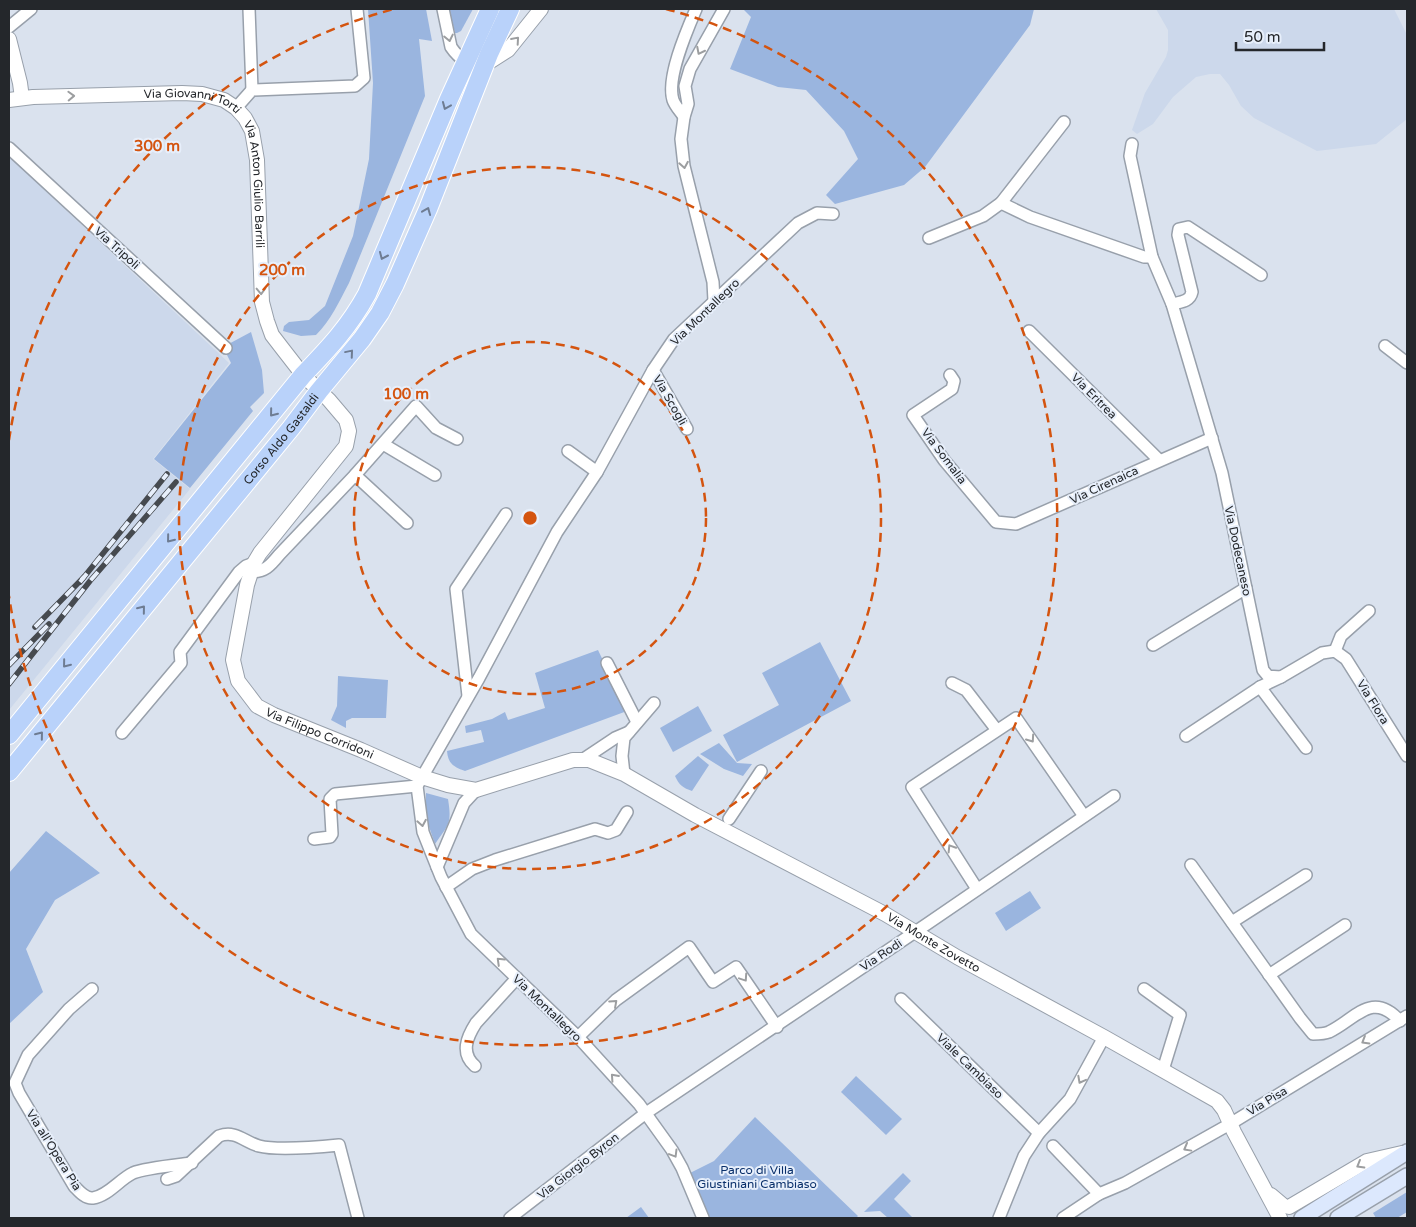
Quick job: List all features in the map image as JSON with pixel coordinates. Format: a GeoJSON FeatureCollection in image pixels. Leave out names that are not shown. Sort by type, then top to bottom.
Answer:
{"type":"FeatureCollection","features":[{"type":"Feature","properties":{"kind":"main road","name":"Corso Aldo Gastaldi"},"geometry":{"type":"LineString","coordinates":[[9,735],[303,375],[346,329],[367,294],[490,9]]}},
{"type":"Feature","properties":{"kind":"main road","name":"Corso Aldo Gastaldi"},"geometry":{"type":"LineString","coordinates":[[9,772],[362,339],[380,313],[428,209],[510,9]]}},
{"type":"Feature","properties":{"kind":"main road"},"geometry":{"type":"LineString","coordinates":[[1302,1218],[1407,1152]]}},
{"type":"Feature","properties":{"kind":"main road"},"geometry":{"type":"LineString","coordinates":[[1338,1218],[1407,1176]]}},
{"type":"Feature","properties":{"kind":"street"},"geometry":{"type":"LineString","coordinates":[[9,27],[30,9]]}},
{"type":"Feature","properties":{"kind":"street"},"geometry":{"type":"LineString","coordinates":[[249,9],[252,90]]}},
{"type":"Feature","properties":{"kind":"street","name":"Via Giovanni Torti"},"geometry":{"type":"LineString","coordinates":[[16,99],[182,93],[213,96],[224,100],[236,108],[252,90],[355,86],[364,78],[357,9]]}},
{"type":"Feature","properties":{"kind":"street"},"geometry":{"type":"LineString","coordinates":[[443,9],[451,47],[466,62],[477,66],[486,64],[508,50],[541,9]]}},
{"type":"Feature","properties":{"kind":"street"},"geometry":{"type":"LineString","coordinates":[[684,117],[673,100],[673,77],[681,46],[696,9]]}},
{"type":"Feature","properties":{"kind":"street"},"geometry":{"type":"LineString","coordinates":[[714,301],[713,282],[684,166],[681,139],[688,104],[686,86],[690,69],[724,9]]}},
{"type":"Feature","properties":{"kind":"street"},"geometry":{"type":"LineString","coordinates":[[9,39],[16,99]]}},
{"type":"Feature","properties":{"kind":"street","name":"Via Anton Giulio Barrili"},"geometry":{"type":"LineString","coordinates":[[236,108],[245,118],[252,131],[257,160],[262,302],[266,321],[272,335],[303,375]]}},
{"type":"Feature","properties":{"kind":"street"},"geometry":{"type":"LineString","coordinates":[[929,238],[983,216],[1001,203],[1064,122]]}},
{"type":"Feature","properties":{"kind":"street","name":"Via Dodecaneso"},"geometry":{"type":"LineString","coordinates":[[1132,144],[1130,156],[1152,257],[1172,304],[1222,473],[1263,670],[1268,676],[1281,677]]}},
{"type":"Feature","properties":{"kind":"street","name":"Via Tripoli"},"geometry":{"type":"LineString","coordinates":[[9,148],[226,348]]}},
{"type":"Feature","properties":{"kind":"street"},"geometry":{"type":"LineString","coordinates":[[1001,203],[1030,217],[1098,242],[1144,257],[1152,257]]}},
{"type":"Feature","properties":{"kind":"street","name":"Via Montallegro"},"geometry":{"type":"LineString","coordinates":[[703,1218],[682,1168],[646,1113],[578,1037],[476,939],[446,887],[423,832],[420,781],[557,532],[597,472],[653,370],[674,339],[798,223],[817,214],[833,214]]}},
{"type":"Feature","properties":{"kind":"street"},"geometry":{"type":"LineString","coordinates":[[1172,304],[1188,300],[1192,292],[1178,232],[1182,227],[1188,227],[1261,275]]}},
{"type":"Feature","properties":{"kind":"street","name":"Via Eritrea"},"geometry":{"type":"LineString","coordinates":[[1028,331],[1158,460]]}},
{"type":"Feature","properties":{"kind":"street"},"geometry":{"type":"LineString","coordinates":[[1385,346],[1407,363]]}},
{"type":"Feature","properties":{"kind":"street","name":"Via Scogli"},"geometry":{"type":"LineString","coordinates":[[653,370],[687,429]]}},
{"type":"Feature","properties":{"kind":"street","name":"Via Filippo Corridoni"},"geometry":{"type":"LineString","coordinates":[[303,375],[346,420],[350,431],[346,446],[260,553],[252,568],[233,660],[238,681],[257,706],[269,713],[403,768]]}},
{"type":"Feature","properties":{"kind":"street","name":"Via Somalia"},"geometry":{"type":"LineString","coordinates":[[950,375],[954,381],[952,389],[914,415],[944,460],[996,522]]}},
{"type":"Feature","properties":{"kind":"street","name":"Via Filippo Corridoni"},"geometry":{"type":"LineString","coordinates":[[122,733],[181,663],[180,652],[239,572],[246,566],[260,572],[269,568],[279,555],[384,444],[416,406],[436,428],[457,439]]}},
{"type":"Feature","properties":{"kind":"street","name":"Via Cirenaica"},"geometry":{"type":"LineString","coordinates":[[996,522],[1016,524],[1158,460],[1212,438]]}},
{"type":"Feature","properties":{"kind":"street"},"geometry":{"type":"LineString","coordinates":[[384,444],[435,475]]}},
{"type":"Feature","properties":{"kind":"street"},"geometry":{"type":"LineString","coordinates":[[568,451],[597,472]]}},
{"type":"Feature","properties":{"kind":"street"},"geometry":{"type":"LineString","coordinates":[[355,475],[407,523]]}},
{"type":"Feature","properties":{"kind":"street"},"geometry":{"type":"LineString","coordinates":[[468,696],[456,589],[506,514]]}},
{"type":"Feature","properties":{"kind":"street"},"geometry":{"type":"LineString","coordinates":[[1153,645],[1246,588]]}},
{"type":"Feature","properties":{"kind":"street"},"geometry":{"type":"LineString","coordinates":[[1186,736],[1260,687],[1322,653],[1335,650],[1341,636],[1369,611]]}},
{"type":"Feature","properties":{"kind":"street","name":"Via Flora"},"geometry":{"type":"LineString","coordinates":[[1335,650],[1346,659],[1407,756]]}},
{"type":"Feature","properties":{"kind":"street"},"geometry":{"type":"LineString","coordinates":[[607,663],[637,722]]}},
{"type":"Feature","properties":{"kind":"street"},"geometry":{"type":"LineString","coordinates":[[952,683],[966,690],[996,729]]}},
{"type":"Feature","properties":{"kind":"street"},"geometry":{"type":"LineString","coordinates":[[1260,687],[1306,748]]}},
{"type":"Feature","properties":{"kind":"street","name":"Via Monte Zovetto"},"geometry":{"type":"LineString","coordinates":[[624,774],[622,756],[624,738],[654,703]]}},
{"type":"Feature","properties":{"kind":"street"},"geometry":{"type":"LineString","coordinates":[[977,889],[912,787],[996,729],[1016,718],[1084,816]]}},
{"type":"Feature","properties":{"kind":"street","name":"Via Monte Zovetto"},"geometry":{"type":"LineString","coordinates":[[582,760],[615,738],[629,732]]}},
{"type":"Feature","properties":{"kind":"street","name":"Via Monte Zovetto"},"geometry":{"type":"LineString","coordinates":[[403,768],[420,781],[476,790],[573,760],[589,760],[624,774],[695,815],[915,932],[1217,1102],[1224,1110],[1278,1210]]}},
{"type":"Feature","properties":{"kind":"street"},"geometry":{"type":"LineString","coordinates":[[729,819],[761,771]]}},
{"type":"Feature","properties":{"kind":"street"},"geometry":{"type":"LineString","coordinates":[[314,839],[330,837],[332,834],[330,799],[335,794],[420,781]]}},
{"type":"Feature","properties":{"kind":"street"},"geometry":{"type":"LineString","coordinates":[[437,867],[464,803],[476,790]]}},
{"type":"Feature","properties":{"kind":"street","name":"Via Rodi"},"geometry":{"type":"LineString","coordinates":[[646,1113],[777,1027],[1114,796]]}},
{"type":"Feature","properties":{"kind":"street"},"geometry":{"type":"LineString","coordinates":[[446,887],[472,869],[494,860],[595,829],[608,833],[616,830],[627,812]]}},
{"type":"Feature","properties":{"kind":"street"},"geometry":{"type":"LineString","coordinates":[[1191,865],[1313,1034],[1327,1033],[1368,1008],[1381,1007],[1404,1019]]}},
{"type":"Feature","properties":{"kind":"street"},"geometry":{"type":"LineString","coordinates":[[1232,922],[1306,875]]}},
{"type":"Feature","properties":{"kind":"street"},"geometry":{"type":"LineString","coordinates":[[1269,975],[1345,925]]}},
{"type":"Feature","properties":{"kind":"street"},"geometry":{"type":"LineString","coordinates":[[578,1037],[616,1000],[689,947],[713,982],[736,967],[777,1027]]}},
{"type":"Feature","properties":{"kind":"street"},"geometry":{"type":"LineString","coordinates":[[475,1066],[468,1057],[466,1050],[466,1042],[470,1032],[517,978]]}},
{"type":"Feature","properties":{"kind":"street"},"geometry":{"type":"LineString","coordinates":[[1144,988],[1180,1015],[1163,1070]]}},
{"type":"Feature","properties":{"kind":"street","name":"Via all'Opera Pia"},"geometry":{"type":"LineString","coordinates":[[92,989],[69,1009],[28,1055],[15,1083],[19,1093],[74,1186],[81,1194],[88,1198],[95,1198],[101,1195],[134,1173],[192,1163]]}},
{"type":"Feature","properties":{"kind":"street","name":"Viale Cambiaso"},"geometry":{"type":"LineString","coordinates":[[901,999],[1039,1133]]}},
{"type":"Feature","properties":{"kind":"street","name":"Via Pisa"},"geometry":{"type":"LineString","coordinates":[[1063,1218],[1099,1194],[1125,1183],[1230,1124],[1404,1019]]}},
{"type":"Feature","properties":{"kind":"street"},"geometry":{"type":"LineString","coordinates":[[999,1218],[1024,1156],[1039,1133],[1070,1099],[1104,1037]]}},
{"type":"Feature","properties":{"kind":"street","name":"Via Giorgio Byron"},"geometry":{"type":"LineString","coordinates":[[510,1218],[646,1113]]}},
{"type":"Feature","properties":{"kind":"street"},"geometry":{"type":"LineString","coordinates":[[168,1179],[176,1176],[192,1163],[219,1136],[228,1133],[258,1146],[339,1145],[358,1218]]}},
{"type":"Feature","properties":{"kind":"street"},"geometry":{"type":"LineString","coordinates":[[1053,1146],[1099,1194]]}},
{"type":"Feature","properties":{"kind":"street"},"geometry":{"type":"LineString","coordinates":[[1278,1210],[1289,1207],[1367,1161],[1407,1152]]}},
{"type":"Feature","properties":{"kind":"shaded area"},"geometry":{"type":"Polygon","coordinates":[[[1156,9],[1394,9],[1407,35],[1407,119],[1376,144],[1317,151],[1254,118],[1241,106],[1220,74],[1210,74],[1196,77],[1173,97],[1153,124],[1137,134],[1132,130],[1145,93],[1166,57],[1168,50],[1168,30],[1156,9]]]}},
{"type":"Feature","properties":{"kind":"shaded area"},"geometry":{"type":"Polygon","coordinates":[[[9,157],[229,363],[153,459],[190,489],[9,710],[9,157]]]}},
{"type":"Feature","properties":{"kind":"green space"},"geometry":{"type":"Polygon","coordinates":[[[368,9],[426,9],[432,41],[419,39],[425,96],[349,283],[326,323],[316,335],[301,336],[283,331],[284,326],[289,322],[309,320],[325,306],[353,236],[369,159],[373,83],[368,9]]]}},
{"type":"Feature","properties":{"kind":"green space"},"geometry":{"type":"Polygon","coordinates":[[[449,9],[473,9],[461,31],[457,33],[455,33],[449,9]]]}},
{"type":"Feature","properties":{"kind":"green space"},"geometry":{"type":"Polygon","coordinates":[[[743,9],[1034,9],[1030,25],[925,167],[904,185],[835,204],[826,195],[858,159],[844,131],[806,90],[778,87],[730,69],[751,17],[743,9]]]}},
{"type":"Feature","properties":{"kind":"green space"},"geometry":{"type":"Polygon","coordinates":[[[251,332],[262,370],[264,393],[250,407],[253,411],[190,488],[154,459],[231,363],[223,347],[251,332]]]}},
{"type":"Feature","properties":{"kind":"green space"},"geometry":{"type":"Polygon","coordinates":[[[820,642],[851,701],[737,762],[723,735],[779,705],[762,673],[820,642]]]}},
{"type":"Feature","properties":{"kind":"green space"},"geometry":{"type":"Polygon","coordinates":[[[598,650],[627,711],[465,771],[450,762],[447,751],[484,742],[481,730],[466,733],[465,726],[492,719],[505,712],[508,720],[545,708],[535,673],[598,650]]]}},
{"type":"Feature","properties":{"kind":"green space"},"geometry":{"type":"Polygon","coordinates":[[[338,676],[388,680],[386,718],[352,718],[346,721],[346,728],[331,720],[337,706],[338,676]]]}},
{"type":"Feature","properties":{"kind":"green space"},"geometry":{"type":"Polygon","coordinates":[[[698,706],[712,731],[673,752],[660,728],[698,706]]]}},
{"type":"Feature","properties":{"kind":"green space"},"geometry":{"type":"Polygon","coordinates":[[[719,743],[737,763],[752,764],[743,776],[724,769],[700,754],[719,743]]]}},
{"type":"Feature","properties":{"kind":"green space"},"geometry":{"type":"Polygon","coordinates":[[[698,756],[709,765],[692,791],[682,786],[675,776],[698,756]]]}},
{"type":"Feature","properties":{"kind":"green space"},"geometry":{"type":"Polygon","coordinates":[[[426,793],[448,799],[450,814],[448,823],[435,844],[426,818],[426,793]]]}},
{"type":"Feature","properties":{"kind":"green space"},"geometry":{"type":"Polygon","coordinates":[[[46,831],[100,873],[55,900],[26,949],[43,992],[9,1024],[9,873],[46,831]]]}},
{"type":"Feature","properties":{"kind":"green space"},"geometry":{"type":"Polygon","coordinates":[[[1030,891],[1041,908],[1006,931],[995,913],[1030,891]]]}},
{"type":"Feature","properties":{"kind":"green space"},"geometry":{"type":"Polygon","coordinates":[[[856,1076],[902,1119],[886,1135],[841,1092],[856,1076]]]}},
{"type":"Feature","properties":{"kind":"green space","name":"Parco di Villa Giustiniani Cambiaso"},"geometry":{"type":"Polygon","coordinates":[[[755,1117],[858,1216],[856,1218],[710,1218],[690,1173],[714,1161],[755,1117]]]}},
{"type":"Feature","properties":{"kind":"green space"},"geometry":{"type":"Polygon","coordinates":[[[903,1173],[911,1181],[894,1199],[913,1218],[888,1218],[880,1211],[864,1212],[903,1173]]]}},
{"type":"Feature","properties":{"kind":"green space"},"geometry":{"type":"Polygon","coordinates":[[[1407,1192],[1407,1212],[1397,1218],[1376,1218],[1373,1213],[1407,1192]]]}},
{"type":"Feature","properties":{"kind":"green space"},"geometry":{"type":"Polygon","coordinates":[[[641,1207],[649,1218],[626,1218],[641,1207]]]}},
{"type":"Feature","properties":{"kind":"railway"},"geometry":{"type":"LineString","coordinates":[[80,582],[167,474]]}},
{"type":"Feature","properties":{"kind":"railway"},"geometry":{"type":"LineString","coordinates":[[9,684],[90,581],[176,482]]}},
{"type":"Feature","properties":{"kind":"railway"},"geometry":{"type":"LineString","coordinates":[[35,627],[84,577]]}},
{"type":"Feature","properties":{"kind":"railway"},"geometry":{"type":"LineString","coordinates":[[9,665],[49,624]]}}]}
